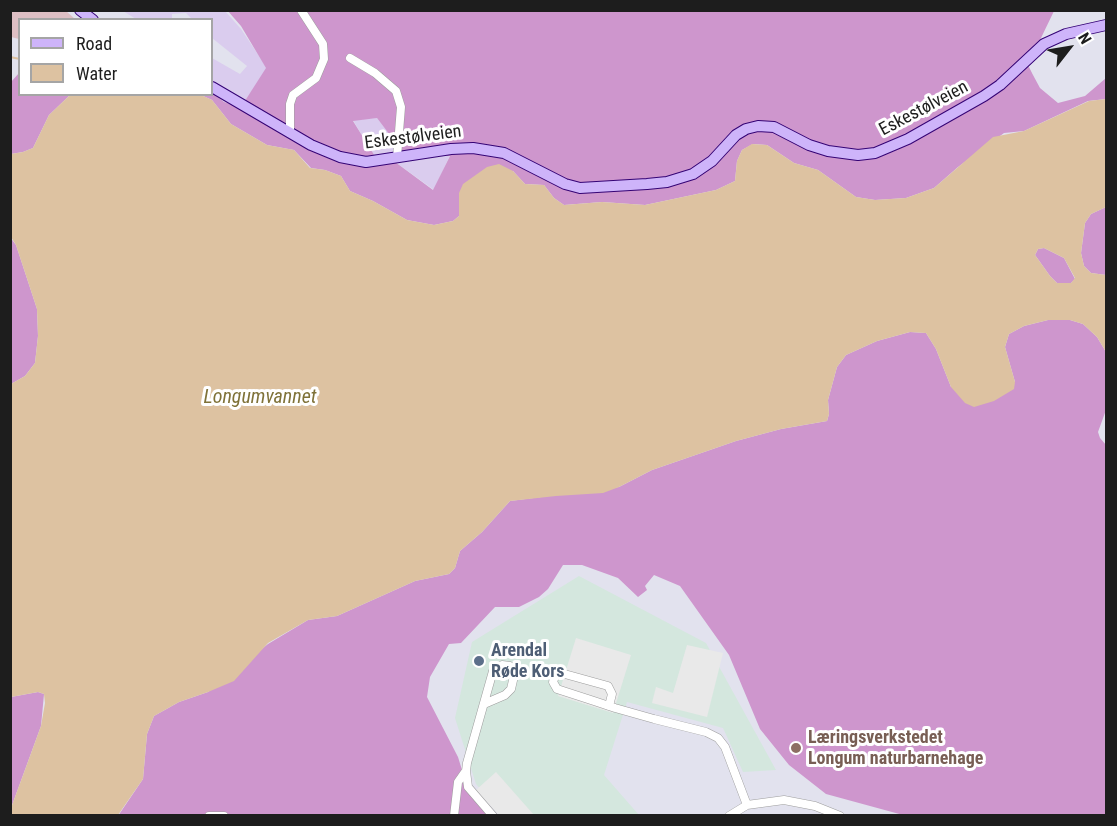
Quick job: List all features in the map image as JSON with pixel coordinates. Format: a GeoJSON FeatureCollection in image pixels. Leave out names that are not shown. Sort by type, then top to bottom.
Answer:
{"type":"FeatureCollection","features":[{"type":"Feature","properties":{"kind":"main road","name":"Eskestølveien"},"geometry":{"type":"LineString","coordinates":[[213,88],[290,133],[339,157],[359,162],[452,149],[493,150],[504,153],[565,184],[590,188],[667,182],[684,178],[712,161],[736,135],[758,126],[774,127],[809,145],[828,151],[858,155],[874,153],[908,139],[984,96],[1000,85],[1044,44],[1066,34],[1107,25]]}},
{"type":"Feature","properties":{"kind":"street"},"geometry":{"type":"LineString","coordinates":[[290,133],[290,105],[293,95],[316,78],[324,59],[323,44],[302,10]]}},
{"type":"Feature","properties":{"kind":"street"},"geometry":{"type":"LineString","coordinates":[[350,58],[375,73],[396,92],[401,107],[398,157]]}},
{"type":"Feature","properties":{"kind":"street"},"geometry":{"type":"LineString","coordinates":[[454,816],[458,782],[466,771],[484,704],[493,671],[502,665],[510,666],[514,676],[511,689],[505,695],[484,704]]}},
{"type":"Feature","properties":{"kind":"street"},"geometry":{"type":"LineString","coordinates":[[609,706],[612,694],[608,686],[561,673],[555,676],[553,682],[556,689],[609,706],[706,732],[718,738],[726,747],[747,805]]}},
{"type":"Feature","properties":{"kind":"street"},"geometry":{"type":"LineString","coordinates":[[466,771],[468,787],[493,816]]}},
{"type":"Feature","properties":{"kind":"street"},"geometry":{"type":"LineString","coordinates":[[729,816],[747,805],[784,800],[815,806],[840,816]]}},
{"type":"Feature","properties":{"kind":"street"},"geometry":{"type":"LineString","coordinates":[[209,816],[224,816]]}},
{"type":"Feature","properties":{"kind":"shaded area"},"geometry":{"type":"Polygon","coordinates":[[[11,10],[66,11],[74,18],[18,18],[18,39],[11,37],[11,10]]]}},
{"type":"Feature","properties":{"kind":"shaded area"},"geometry":{"type":"Polygon","coordinates":[[[227,10],[1054,11],[1028,65],[1040,88],[1058,103],[1085,96],[1106,78],[1106,99],[1088,101],[1024,131],[1004,133],[934,188],[906,198],[875,200],[856,197],[818,170],[794,163],[767,145],[753,144],[742,150],[737,161],[735,181],[716,190],[645,205],[602,202],[564,205],[554,198],[544,185],[525,184],[513,171],[459,194],[459,216],[453,221],[434,225],[407,220],[350,191],[341,176],[311,168],[294,150],[267,145],[231,124],[212,100],[203,96],[213,96],[213,93],[224,102],[241,107],[266,68],[241,26],[227,10]],[[377,118],[353,121],[376,158],[387,156],[433,190],[450,156],[406,156],[377,118]]]}},
{"type":"Feature","properties":{"kind":"shaded area"},"geometry":{"type":"Polygon","coordinates":[[[123,11],[225,11],[241,29],[267,68],[241,107],[224,102],[213,93],[213,59],[240,74],[247,66],[213,39],[213,18],[191,18],[186,13],[172,14],[172,18],[134,18],[123,11]]]}},
{"type":"Feature","properties":{"kind":"shaded area"},"geometry":{"type":"Polygon","coordinates":[[[18,74],[18,96],[69,96],[49,115],[33,148],[11,154],[11,82],[18,74]]]}},
{"type":"Feature","properties":{"kind":"shaded area"},"geometry":{"type":"Polygon","coordinates":[[[377,118],[391,135],[450,155],[434,190],[387,156],[376,159],[353,120],[377,118]]]}},
{"type":"Feature","properties":{"kind":"shaded area"},"geometry":{"type":"Polygon","coordinates":[[[1106,207],[1106,275],[1091,273],[1084,266],[1081,253],[1085,223],[1091,214],[1106,207]]]}},
{"type":"Feature","properties":{"kind":"shaded area"},"geometry":{"type":"Polygon","coordinates":[[[10,237],[16,245],[37,309],[38,336],[35,363],[25,376],[11,384],[10,237]]]}},
{"type":"Feature","properties":{"kind":"shaded area"},"geometry":{"type":"Polygon","coordinates":[[[1044,248],[1064,258],[1075,279],[1071,283],[1057,283],[1050,276],[1035,255],[1038,249],[1044,248]]]}},
{"type":"Feature","properties":{"kind":"shaded area"},"geometry":{"type":"Polygon","coordinates":[[[1048,320],[1070,320],[1083,324],[1097,337],[1106,352],[1106,410],[1098,432],[1106,445],[1106,815],[903,815],[826,794],[789,765],[760,729],[729,655],[680,586],[654,575],[645,586],[647,590],[638,597],[618,578],[582,565],[563,565],[548,589],[539,597],[519,607],[495,607],[461,643],[449,644],[430,677],[427,697],[458,757],[466,783],[495,815],[118,816],[143,779],[147,734],[154,716],[179,702],[208,692],[268,644],[308,620],[337,616],[415,581],[449,574],[455,568],[460,551],[482,532],[510,501],[619,487],[652,470],[736,441],[781,429],[827,421],[828,400],[837,367],[846,355],[877,341],[910,332],[926,333],[936,349],[951,387],[1015,382],[1005,347],[1009,334],[1024,326],[1048,320]]]}},
{"type":"Feature","properties":{"kind":"shaded area"},"geometry":{"type":"Polygon","coordinates":[[[579,576],[706,643],[776,770],[743,772],[723,728],[627,702],[604,775],[639,815],[503,815],[476,784],[455,718],[472,642],[579,576]]]}},
{"type":"Feature","properties":{"kind":"shaded area"},"geometry":{"type":"Polygon","coordinates":[[[576,638],[631,655],[613,713],[558,696],[576,638]]]}},
{"type":"Feature","properties":{"kind":"shaded area"},"geometry":{"type":"Polygon","coordinates":[[[687,645],[723,653],[707,717],[652,703],[656,687],[673,693],[687,645]]]}},
{"type":"Feature","properties":{"kind":"shaded area"},"geometry":{"type":"Polygon","coordinates":[[[38,692],[44,694],[41,726],[11,808],[11,697],[38,692]]]}},
{"type":"Feature","properties":{"kind":"shaded area"},"geometry":{"type":"Polygon","coordinates":[[[496,772],[534,815],[499,815],[476,790],[496,772]]]}},
{"type":"Feature","properties":{"kind":"water","name":"Longumvannet"},"geometry":{"type":"Polygon","coordinates":[[[69,96],[203,96],[212,100],[231,124],[267,145],[294,150],[310,168],[325,170],[341,176],[350,191],[407,220],[434,225],[453,221],[459,216],[459,193],[463,184],[487,167],[499,164],[513,171],[525,184],[544,185],[554,198],[564,205],[602,202],[645,205],[716,190],[735,181],[737,161],[742,150],[752,144],[767,145],[794,163],[818,170],[856,197],[875,200],[906,198],[934,188],[993,137],[1024,131],[1089,101],[1106,99],[1106,207],[1091,214],[1085,223],[1081,253],[1084,266],[1091,273],[1106,275],[1106,352],[1097,337],[1083,324],[1070,320],[1048,320],[1024,326],[1009,334],[1005,347],[1015,382],[1014,389],[994,401],[974,407],[965,403],[951,387],[936,349],[926,333],[910,332],[877,341],[846,355],[837,367],[828,400],[827,421],[781,429],[736,441],[652,470],[603,493],[510,501],[482,532],[460,551],[455,568],[449,574],[415,581],[337,616],[308,620],[268,643],[234,681],[179,702],[154,716],[147,734],[143,779],[118,815],[11,815],[11,808],[41,726],[45,703],[44,694],[38,692],[11,697],[11,384],[25,376],[35,363],[38,336],[37,309],[16,245],[11,237],[11,154],[33,148],[49,115],[69,96]],[[1044,248],[1038,249],[1035,255],[1057,283],[1071,283],[1075,278],[1064,258],[1044,248]]]}},
{"type":"Feature","properties":{"kind":"waterway"},"geometry":{"type":"LineString","coordinates":[[10,57],[18,59]]}},
{"type":"Feature","properties":{"kind":"place","name":"Arendal Røde Kors"},"geometry":{"type":"Point","coordinates":[479,661]}},
{"type":"Feature","properties":{"kind":"place","name":"Læringsverkstedet Longum naturbarnehage"},"geometry":{"type":"Point","coordinates":[796,748]}}]}
